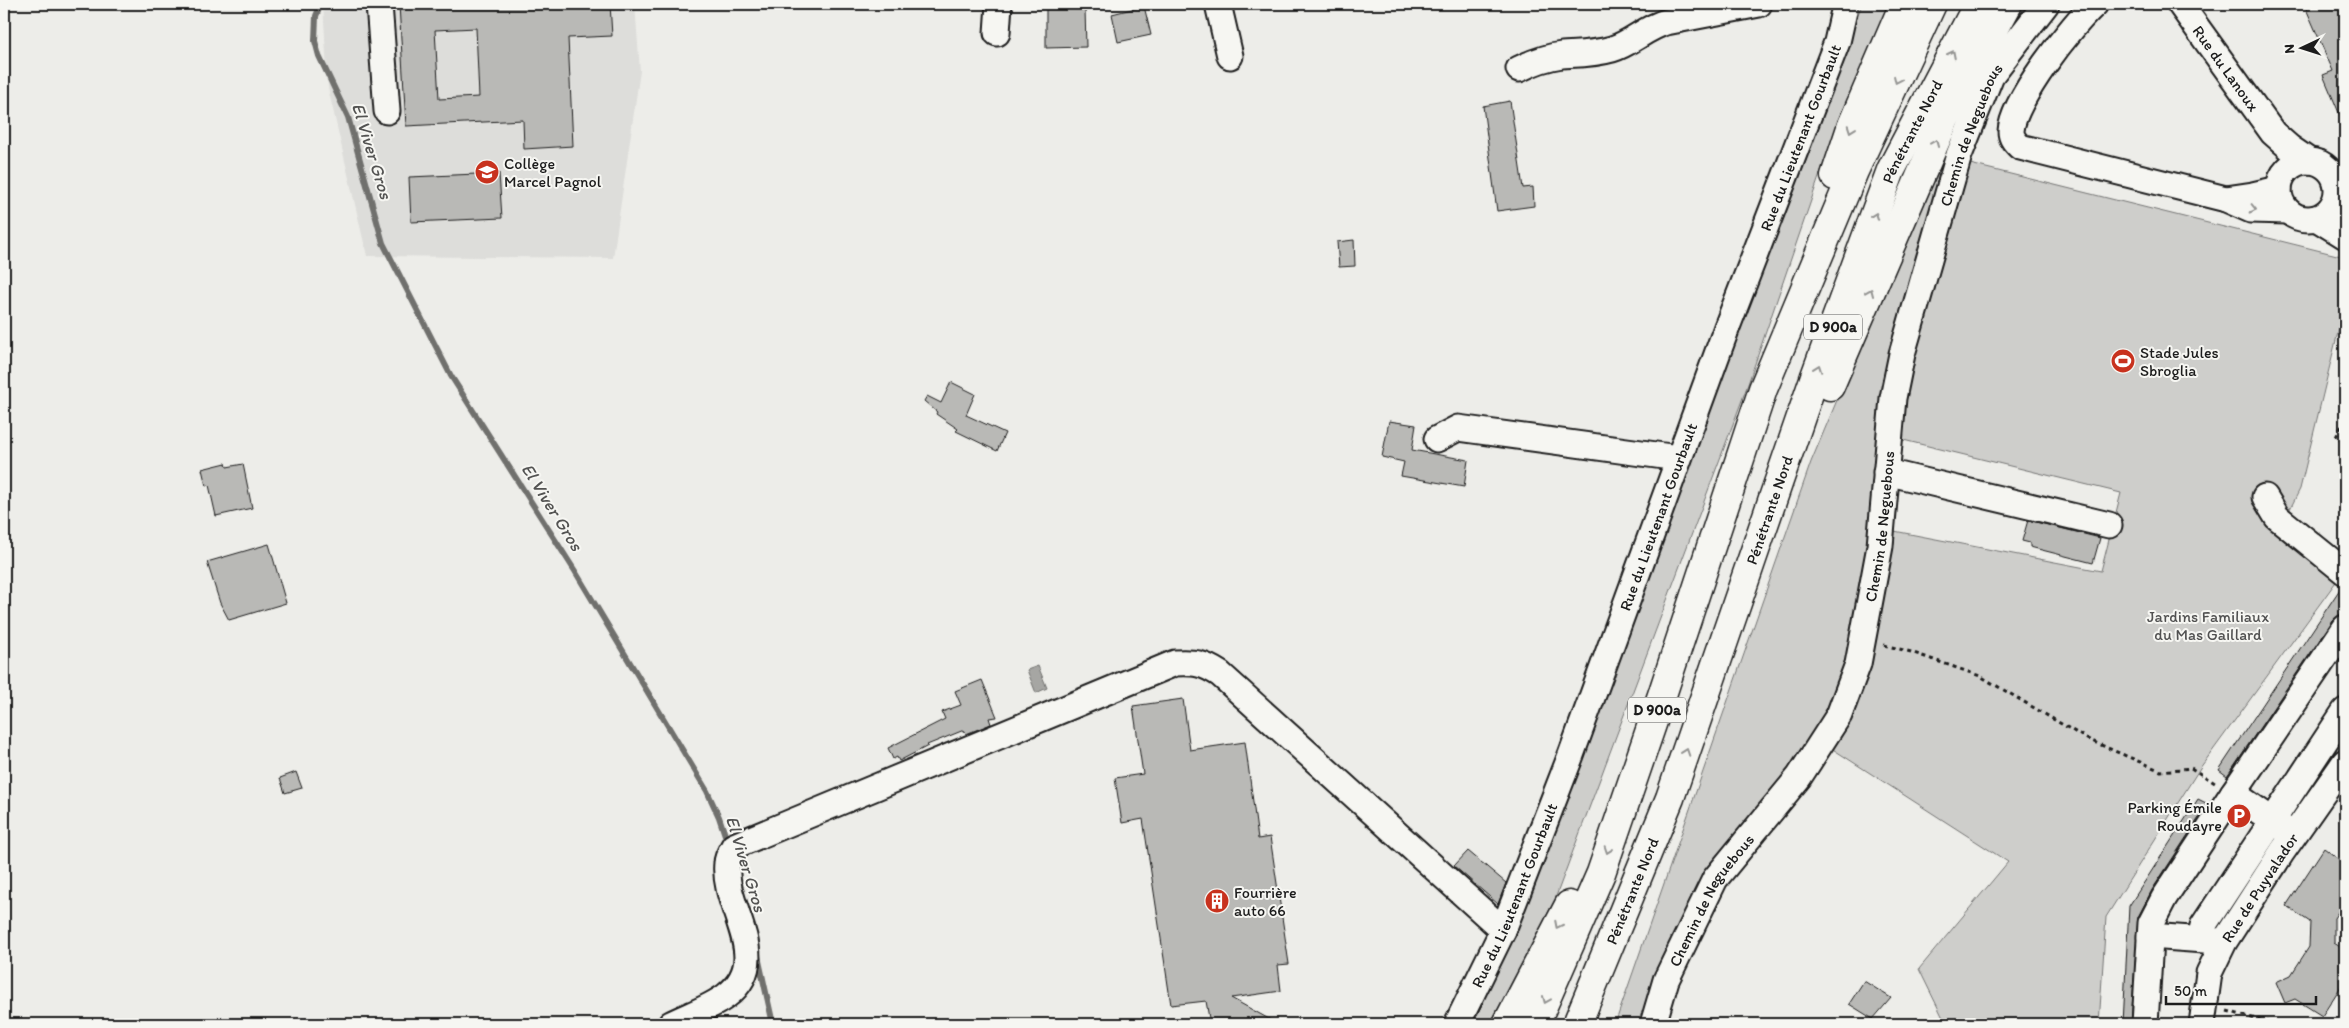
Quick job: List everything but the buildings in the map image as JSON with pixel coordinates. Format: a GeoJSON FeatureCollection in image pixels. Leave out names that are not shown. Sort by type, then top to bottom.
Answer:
{"type":"FeatureCollection","features":[{"type":"Feature","properties":{"kind":"highway"},"geometry":{"type":"LineString","coordinates":[[1507,1024],[1568,906],[1763,389],[1852,124],[1904,4]]}},
{"type":"Feature","properties":{"kind":"highway","name":"D 900a"},"geometry":{"type":"LineString","coordinates":[[1535,1024],[1601,873],[1763,389],[1854,171],[1932,4]]}},
{"type":"Feature","properties":{"kind":"highway","name":"Pénétrante Nord"},"geometry":{"type":"LineString","coordinates":[[1577,1024],[1670,798],[1815,376],[1891,170],[1978,4]]}},
{"type":"Feature","properties":{"kind":"highway"},"geometry":{"type":"LineString","coordinates":[[1717,663],[1844,353],[1946,119],[2008,4]]}},
{"type":"Feature","properties":{"kind":"highway"},"geometry":{"type":"LineString","coordinates":[[1596,1024],[1670,798]]}},
{"type":"Feature","properties":{"kind":"street"},"geometry":{"type":"LineString","coordinates":[[379,4],[387,111]]}},
{"type":"Feature","properties":{"kind":"street"},"geometry":{"type":"LineString","coordinates":[[996,33],[999,4]]}},
{"type":"Feature","properties":{"kind":"street"},"geometry":{"type":"LineString","coordinates":[[1218,4],[1230,56]]}},
{"type":"Feature","properties":{"kind":"street"},"geometry":{"type":"LineString","coordinates":[[1519,69],[1545,58],[1576,56],[1614,48],[1636,39],[1652,26],[1666,22],[1759,4]]}},
{"type":"Feature","properties":{"kind":"street","name":"Rue du Lieutenant Gourbault"},"geometry":{"type":"LineString","coordinates":[[1457,1024],[1503,930],[1571,755],[1678,458],[1837,42],[1844,4]]}},
{"type":"Feature","properties":{"kind":"street","name":"Chemin de Neguebous"},"geometry":{"type":"LineString","coordinates":[[1653,1024],[1666,980],[1715,880],[1799,777],[1839,715],[1858,664],[1880,546],[1893,398],[1902,354],[1959,155],[1991,74],[2046,4]]}},
{"type":"Feature","properties":{"kind":"street"},"geometry":{"type":"LineString","coordinates":[[2095,4],[2060,42],[2032,84],[2013,119],[2011,132],[2014,141],[2020,147],[2226,198],[2253,195],[2319,182]]}},
{"type":"Feature","properties":{"kind":"street","name":"Rue du Lanoux"},"geometry":{"type":"LineString","coordinates":[[2180,4],[2273,133],[2290,148],[2319,182]]}},
{"type":"Feature","properties":{"kind":"street"},"geometry":{"type":"LineString","coordinates":[[2319,182],[2301,218],[2316,218],[2345,236]]}},
{"type":"Feature","properties":{"kind":"street"},"geometry":{"type":"LineString","coordinates":[[1437,439],[1458,428],[1678,458]]}},
{"type":"Feature","properties":{"kind":"street"},"geometry":{"type":"LineString","coordinates":[[1886,472],[2109,525]]}},
{"type":"Feature","properties":{"kind":"street"},"geometry":{"type":"LineString","coordinates":[[2265,497],[2277,517],[2345,572]]}},
{"type":"Feature","properties":{"kind":"street"},"geometry":{"type":"LineString","coordinates":[[2145,1024],[2151,923],[2164,898],[2233,793],[2345,628]]}},
{"type":"Feature","properties":{"kind":"street"},"geometry":{"type":"LineString","coordinates":[[671,1024],[725,996],[740,983],[746,972],[748,954],[726,876],[730,853],[1126,682],[1175,663],[1191,662],[1206,664],[1220,674],[1503,930]]}},
{"type":"Feature","properties":{"kind":"street"},"geometry":{"type":"LineString","coordinates":[[2212,940],[2203,926],[2345,711]]}},
{"type":"Feature","properties":{"kind":"street","name":"Rue de Puyvalador"},"geometry":{"type":"LineString","coordinates":[[2203,1014],[2212,940],[2294,836],[2337,787],[2345,762]]}},
{"type":"Feature","properties":{"kind":"street"},"geometry":{"type":"LineString","coordinates":[[2233,793],[2294,836]]}},
{"type":"Feature","properties":{"kind":"street"},"geometry":{"type":"LineString","coordinates":[[2150,936],[2212,940]]}},
{"type":"Feature","properties":{"kind":"path"},"geometry":{"type":"LineString","coordinates":[[2344,441],[2336,437],[2345,419]]}},
{"type":"Feature","properties":{"kind":"path"},"geometry":{"type":"LineString","coordinates":[[1862,641],[1911,652],[1980,676],[2087,740],[2161,771],[2191,768],[2233,793]]}},
{"type":"Feature","properties":{"kind":"path"},"geometry":{"type":"LineString","coordinates":[[2203,1014],[2274,1024]]}},
{"type":"Feature","properties":{"kind":"shaded area","name":"Collège Marcel Pagnol"},"geometry":{"type":"Polygon","coordinates":[[[323,4],[635,4],[640,71],[613,258],[367,256],[328,88],[323,4]]]}},
{"type":"Feature","properties":{"kind":"shaded area"},"geometry":{"type":"Polygon","coordinates":[[[1038,666],[1047,688],[1036,693],[1027,670],[1038,666]]]}},
{"type":"Feature","properties":{"kind":"green space"},"geometry":{"type":"Polygon","coordinates":[[[1862,4],[1889,4],[1839,119],[1748,384],[1555,899],[1490,1024],[1470,1024],[1689,462],[1862,4]]]}},
{"type":"Feature","properties":{"kind":"green space"},"geometry":{"type":"Polygon","coordinates":[[[2022,4],[2035,4],[1951,153],[1849,662],[1830,711],[1643,1024],[1615,1024],[1811,462],[1940,155],[1983,69],[2022,4]]]}},
{"type":"Feature","properties":{"kind":"green space","name":"Jardins Familiaux du Mas Gaillard"},"geometry":{"type":"Polygon","coordinates":[[[1962,162],[2345,257],[2345,303],[2300,489],[2288,513],[2274,530],[2338,579],[2200,768],[2106,917],[2099,1024],[1946,1024],[1919,969],[2008,862],[1828,746],[1889,530],[2101,571],[2121,493],[1895,438],[1962,162]]]}},
{"type":"Feature","properties":{"kind":"waterway","name":"El Viver Gros"},"geometry":{"type":"LineString","coordinates":[[321,4],[316,16],[315,41],[319,56],[348,117],[383,243],[451,376],[575,571],[707,791],[719,817],[728,844]]}},
{"type":"Feature","properties":{"kind":"waterway","name":"El Viver Gros"},"geometry":{"type":"LineString","coordinates":[[757,952],[773,1024]]}},
{"type":"Feature","properties":{"kind":"place","name":"Collège Marcel Pagnol"},"geometry":{"type":"Point","coordinates":[487,172]}},
{"type":"Feature","properties":{"kind":"place","name":"Stade Jules Sbroglia"},"geometry":{"type":"Point","coordinates":[2123,361]}},
{"type":"Feature","properties":{"kind":"place","name":"Parking Émile Roudayre"},"geometry":{"type":"Point","coordinates":[2239,816]}},
{"type":"Feature","properties":{"kind":"place","name":"Fourrière auto 66"},"geometry":{"type":"Point","coordinates":[1217,901]}}]}
